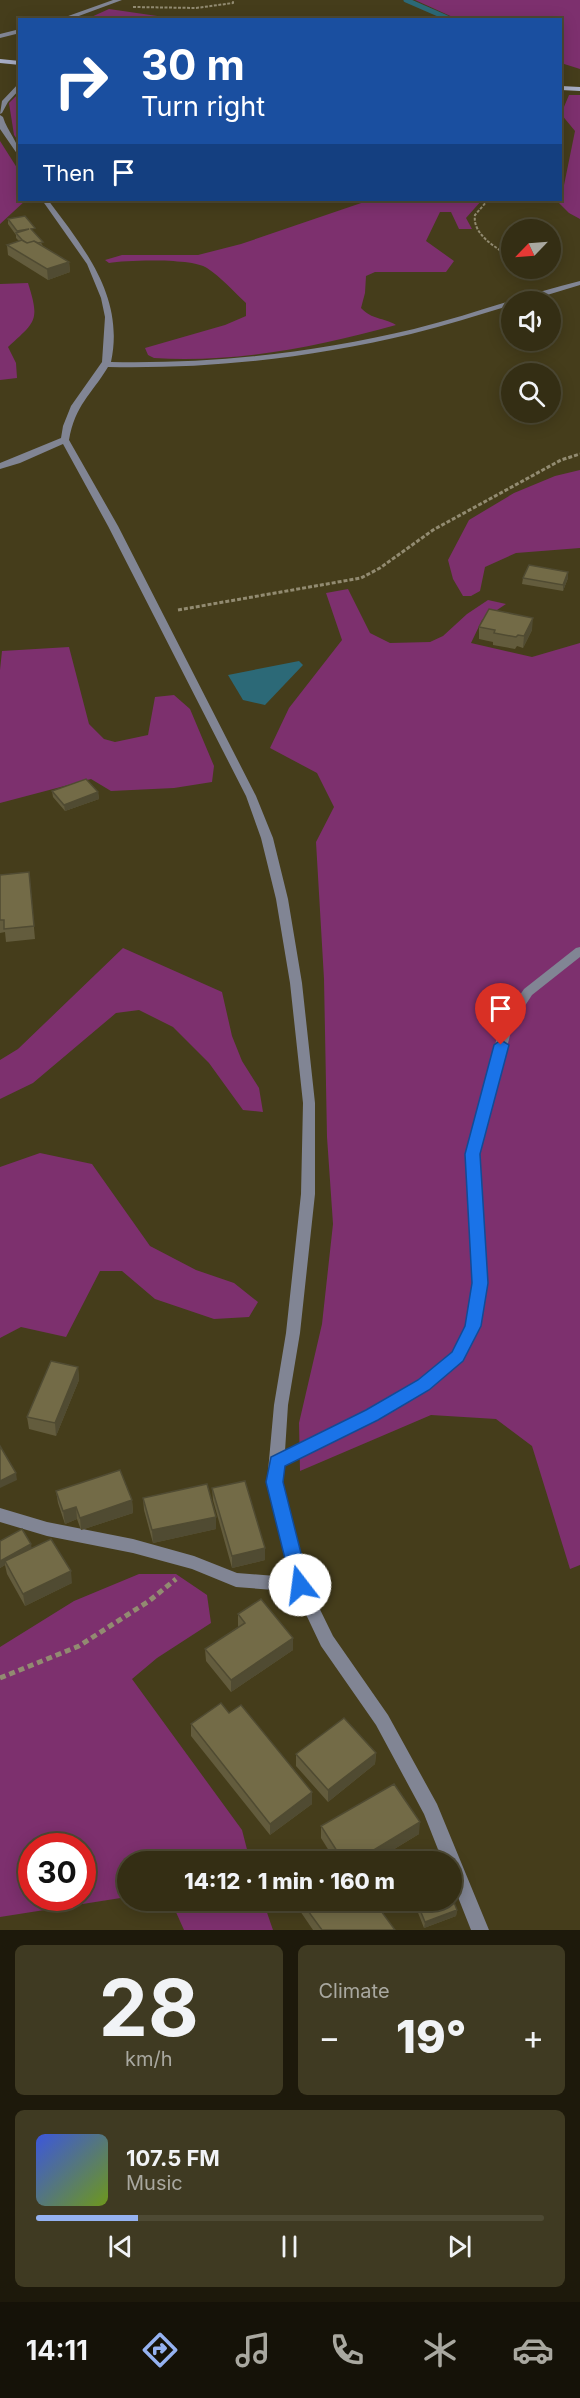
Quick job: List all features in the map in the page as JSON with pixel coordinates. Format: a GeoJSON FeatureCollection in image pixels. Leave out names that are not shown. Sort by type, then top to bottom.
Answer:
{"type":"FeatureCollection","features":[{"type":"Feature","properties":{"kind":"main road"},"geometry":{"type":"LineString","coordinates":[[0,61],[18,63]]}},
{"type":"Feature","properties":{"kind":"main road"},"geometry":{"type":"LineString","coordinates":[[562,88],[580,89]]}},
{"type":"Feature","properties":{"kind":"street"},"geometry":{"type":"LineString","coordinates":[[66,18],[119,0]]}},
{"type":"Feature","properties":{"kind":"street"},"geometry":{"type":"LineString","coordinates":[[0,36],[18,32]]}},
{"type":"Feature","properties":{"kind":"street"},"geometry":{"type":"LineString","coordinates":[[18,86],[5,100],[0,115],[3,129],[18,153]]}},
{"type":"Feature","properties":{"kind":"street"},"geometry":{"type":"LineString","coordinates":[[46,201],[97,273],[105,293],[110,322],[105,364],[70,413],[65,440],[108,517],[251,795],[267,838],[277,879],[296,983],[309,1103],[308,1194],[293,1333],[281,1405],[274,1482],[300,1585],[327,1641],[382,1720],[431,1810],[480,1930]]}},
{"type":"Feature","properties":{"kind":"street"},"geometry":{"type":"LineString","coordinates":[[554,291],[580,284]]}},
{"type":"Feature","properties":{"kind":"street"},"geometry":{"type":"LineString","coordinates":[[105,364],[195,363],[288,354],[412,332],[501,306]]}},
{"type":"Feature","properties":{"kind":"street"},"geometry":{"type":"LineString","coordinates":[[0,466],[16,463],[52,444],[65,440]]}},
{"type":"Feature","properties":{"kind":"street"},"geometry":{"type":"LineString","coordinates":[[277,1462],[403,1397],[423,1385],[457,1356],[473,1326],[480,1283],[472,1154],[507,1023],[528,992],[580,951]]}},
{"type":"Feature","properties":{"kind":"street"},"geometry":{"type":"LineString","coordinates":[[0,1515],[47,1529],[133,1546],[194,1563],[236,1580],[300,1585]]}},
{"type":"Feature","properties":{"kind":"path"},"geometry":{"type":"LineString","coordinates":[[107,4],[146,8],[196,8],[227,5],[233,3],[233,0]]}},
{"type":"Feature","properties":{"kind":"path"},"geometry":{"type":"LineString","coordinates":[[487,201],[475,213],[474,220],[479,232],[501,250]]}},
{"type":"Feature","properties":{"kind":"path"},"geometry":{"type":"LineString","coordinates":[[157,614],[361,578],[380,568],[433,530],[561,460],[580,454]]}},
{"type":"Feature","properties":{"kind":"path"},"geometry":{"type":"LineString","coordinates":[[0,1678],[79,1646],[149,1601],[194,1563]]}},
{"type":"Feature","properties":{"kind":"shaded area"},"geometry":{"type":"Polygon","coordinates":[[[415,0],[580,0],[580,69],[562,63],[562,18],[455,18],[415,0]]]}},
{"type":"Feature","properties":{"kind":"shaded area"},"geometry":{"type":"Polygon","coordinates":[[[109,9],[171,18],[89,18],[109,9]]]}},
{"type":"Feature","properties":{"kind":"shaded area"},"geometry":{"type":"Polygon","coordinates":[[[18,94],[18,141],[14,135],[9,103],[18,94]]]}},
{"type":"Feature","properties":{"kind":"shaded area"},"geometry":{"type":"Polygon","coordinates":[[[569,95],[580,95],[580,219],[569,213],[558,202],[562,201],[575,131],[562,115],[569,95]]]}},
{"type":"Feature","properties":{"kind":"shaded area"},"geometry":{"type":"Polygon","coordinates":[[[0,141],[18,169],[18,201],[25,201],[0,224],[0,141]]]}},
{"type":"Feature","properties":{"kind":"shaded area"},"geometry":{"type":"Polygon","coordinates":[[[367,201],[481,201],[466,218],[472,229],[459,229],[451,212],[440,212],[426,241],[454,261],[446,272],[375,272],[366,276],[361,308],[373,317],[396,325],[336,340],[246,356],[185,359],[154,358],[148,355],[145,348],[225,325],[246,316],[246,303],[217,276],[199,265],[160,261],[109,263],[105,260],[122,255],[198,255],[241,244],[367,201]]]}},
{"type":"Feature","properties":{"kind":"shaded area"},"geometry":{"type":"Polygon","coordinates":[[[28,283],[34,305],[33,319],[25,331],[8,347],[16,363],[17,378],[0,380],[0,284],[28,283]]]}},
{"type":"Feature","properties":{"kind":"shaded area"},"geometry":{"type":"Polygon","coordinates":[[[580,470],[580,548],[516,553],[485,567],[480,591],[471,596],[463,596],[453,579],[448,560],[469,520],[514,493],[555,476],[580,470]]]}},
{"type":"Feature","properties":{"kind":"shaded area"},"geometry":{"type":"Polygon","coordinates":[[[348,589],[370,633],[390,643],[430,642],[443,636],[467,614],[488,600],[506,604],[482,620],[471,643],[532,657],[580,643],[580,1565],[570,1569],[532,1446],[496,1419],[431,1415],[300,1471],[299,1423],[322,1324],[333,1224],[327,1137],[324,979],[316,842],[334,807],[317,773],[270,748],[289,708],[342,640],[326,593],[348,589]]]}},
{"type":"Feature","properties":{"kind":"shaded area"},"geometry":{"type":"Polygon","coordinates":[[[69,647],[89,724],[104,739],[115,742],[148,735],[155,697],[174,695],[190,709],[214,766],[212,782],[174,788],[111,791],[91,779],[0,803],[2,651],[69,647]]]}},
{"type":"Feature","properties":{"kind":"shaded area"},"geometry":{"type":"Polygon","coordinates":[[[123,948],[222,992],[232,1036],[242,1061],[259,1088],[263,1112],[243,1110],[209,1063],[173,1027],[139,1010],[116,1013],[33,1083],[0,1099],[0,1060],[18,1049],[123,948]]]}},
{"type":"Feature","properties":{"kind":"shaded area"},"geometry":{"type":"Polygon","coordinates":[[[40,1153],[92,1164],[150,1246],[196,1270],[234,1283],[258,1302],[249,1317],[214,1319],[155,1299],[122,1271],[100,1271],[66,1337],[21,1327],[0,1338],[0,1167],[40,1153]]]}},
{"type":"Feature","properties":{"kind":"shaded area"},"geometry":{"type":"Polygon","coordinates":[[[139,1574],[176,1574],[207,1595],[211,1623],[157,1658],[132,1679],[242,1830],[247,1851],[117,1851],[117,1899],[96,1902],[96,1833],[18,1833],[18,1911],[38,1911],[0,1917],[0,1647],[74,1601],[139,1574]]]}},
{"type":"Feature","properties":{"kind":"shaded area"},"geometry":{"type":"Polygon","coordinates":[[[175,1911],[266,1911],[273,1930],[184,1930],[175,1911]]]}},
{"type":"Feature","properties":{"kind":"water"},"geometry":{"type":"Polygon","coordinates":[[[299,661],[303,665],[265,705],[243,700],[228,675],[299,661]]]}},
{"type":"Feature","properties":{"kind":"building"},"geometry":{"type":"Polygon","coordinates":[[[25,216],[35,228],[31,229],[43,242],[23,241],[16,233],[29,229],[17,231],[8,219],[25,216]]]}},
{"type":"Feature","properties":{"kind":"building"},"geometry":{"type":"Polygon","coordinates":[[[22,240],[27,243],[34,241],[69,262],[47,269],[7,245],[22,240]]]}},
{"type":"Feature","properties":{"kind":"building"},"geometry":{"type":"Polygon","coordinates":[[[529,565],[568,572],[563,585],[523,578],[529,565]]]}},
{"type":"Feature","properties":{"kind":"building"},"geometry":{"type":"Polygon","coordinates":[[[489,609],[533,618],[524,636],[494,633],[495,630],[479,627],[489,609]]]}},
{"type":"Feature","properties":{"kind":"building"},"geometry":{"type":"Polygon","coordinates":[[[86,779],[98,792],[64,805],[52,791],[86,779]]]}},
{"type":"Feature","properties":{"kind":"building"},"geometry":{"type":"Polygon","coordinates":[[[29,872],[34,926],[4,929],[4,920],[0,920],[0,875],[29,872]]]}},
{"type":"Feature","properties":{"kind":"building"},"geometry":{"type":"Polygon","coordinates":[[[51,1361],[78,1367],[55,1423],[27,1417],[51,1361]]]}},
{"type":"Feature","properties":{"kind":"building"},"geometry":{"type":"Polygon","coordinates":[[[0,1446],[16,1473],[0,1481],[0,1446]]]}},
{"type":"Feature","properties":{"kind":"building"},"geometry":{"type":"Polygon","coordinates":[[[120,1470],[132,1500],[80,1518],[76,1507],[63,1511],[56,1491],[120,1470]]]}},
{"type":"Feature","properties":{"kind":"building"},"geometry":{"type":"Polygon","coordinates":[[[245,1481],[265,1548],[232,1556],[212,1488],[245,1481]]]}},
{"type":"Feature","properties":{"kind":"building"},"geometry":{"type":"Polygon","coordinates":[[[207,1484],[216,1517],[152,1530],[143,1498],[207,1484]]]}},
{"type":"Feature","properties":{"kind":"building"},"geometry":{"type":"Polygon","coordinates":[[[22,1529],[31,1544],[0,1561],[0,1541],[22,1529]]]}},
{"type":"Feature","properties":{"kind":"building"},"geometry":{"type":"Polygon","coordinates":[[[51,1539],[71,1571],[23,1594],[5,1561],[51,1539]]]}},
{"type":"Feature","properties":{"kind":"building"},"geometry":{"type":"Polygon","coordinates":[[[261,1599],[293,1638],[231,1680],[205,1649],[245,1623],[238,1614],[261,1599]]]}},
{"type":"Feature","properties":{"kind":"building"},"geometry":{"type":"Polygon","coordinates":[[[221,1703],[229,1713],[241,1705],[312,1792],[270,1824],[191,1724],[221,1703]]]}},
{"type":"Feature","properties":{"kind":"building"},"geometry":{"type":"Polygon","coordinates":[[[344,1718],[376,1753],[328,1790],[296,1754],[344,1718]]]}},
{"type":"Feature","properties":{"kind":"building"},"geometry":{"type":"Polygon","coordinates":[[[394,1784],[420,1822],[372,1851],[337,1851],[321,1826],[394,1784]]]}},
{"type":"Feature","properties":{"kind":"building"},"geometry":{"type":"Polygon","coordinates":[[[308,1911],[381,1911],[395,1930],[322,1930],[308,1911]]]}},
{"type":"Feature","properties":{"kind":"building"},"geometry":{"type":"Polygon","coordinates":[[[420,1911],[454,1911],[425,1922],[420,1911]]]}},
{"type":"Feature","properties":{"kind":"waterway"},"geometry":{"type":"LineString","coordinates":[[406,0],[447,18]]}},
{"type":"Feature","properties":{"kind":"route"},"geometry":{"type":"LineString","coordinates":[[300,1585],[274,1482],[277,1462],[372,1415],[423,1385],[457,1356],[473,1326],[480,1283],[472,1154],[501,1045]]}}]}
